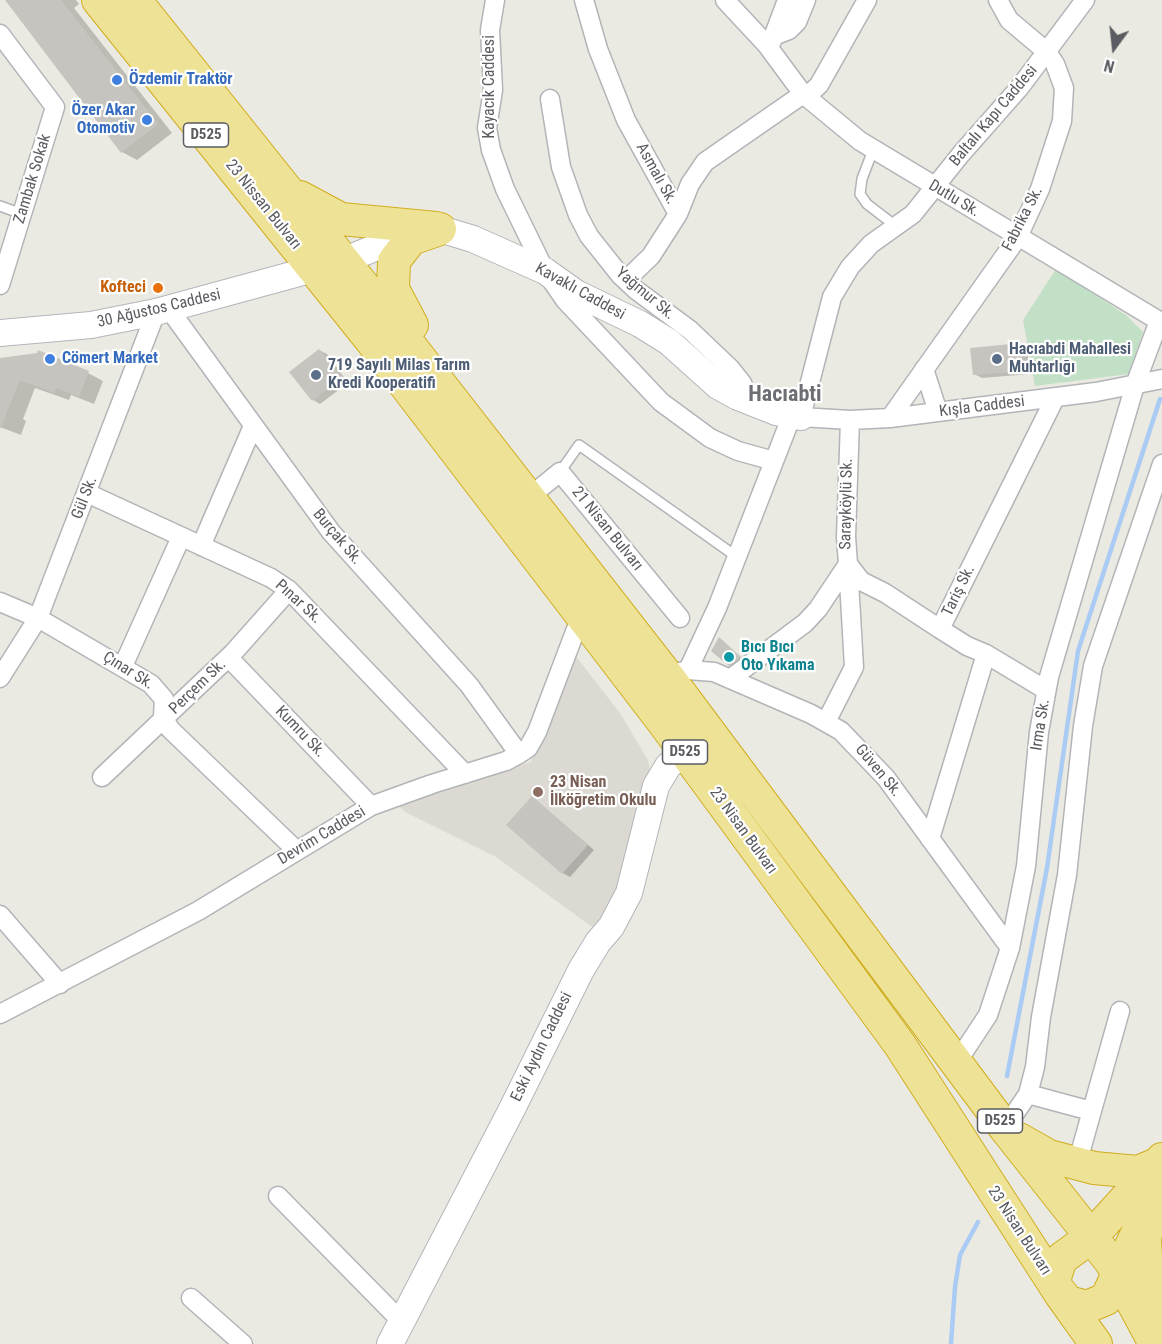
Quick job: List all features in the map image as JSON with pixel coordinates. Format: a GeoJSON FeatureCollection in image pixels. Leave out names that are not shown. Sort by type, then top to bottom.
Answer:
{"type":"FeatureCollection","features":[{"type":"Feature","properties":{"kind":"highway","name":"23 Nissan Bulvarı"},"geometry":{"type":"LineString","coordinates":[[98,0],[329,265]]}},
{"type":"Feature","properties":{"kind":"highway","name":"23 Nissan Bulvarı"},"geometry":{"type":"LineString","coordinates":[[135,0],[282,184],[329,265]]}},
{"type":"Feature","properties":{"kind":"highway"},"geometry":{"type":"LineString","coordinates":[[282,184],[309,204],[341,219],[440,229]]}},
{"type":"Feature","properties":{"kind":"highway"},"geometry":{"type":"LineString","coordinates":[[440,229],[418,236],[405,244],[394,261],[393,289],[473,426]]}},
{"type":"Feature","properties":{"kind":"highway","name":"23 Nisan Bulvarı"},"geometry":{"type":"LineString","coordinates":[[329,265],[473,426],[528,498],[679,674],[957,1062]]}},
{"type":"Feature","properties":{"kind":"highway","name":"23 Nisan Bulvarı"},"geometry":{"type":"LineString","coordinates":[[329,265],[582,616],[685,752],[900,1046],[1061,1295]]}},
{"type":"Feature","properties":{"kind":"highway","name":"D525"},"geometry":{"type":"LineString","coordinates":[[957,1062],[1005,1128],[1082,1243]]}},
{"type":"Feature","properties":{"kind":"highway"},"geometry":{"type":"LineString","coordinates":[[1005,1128],[1039,1152],[1077,1164],[1127,1172],[1147,1169],[1161,1171]]}},
{"type":"Feature","properties":{"kind":"highway"},"geometry":{"type":"LineString","coordinates":[[1161,1171],[1113,1276],[1106,1299],[1088,1307],[1077,1306],[1061,1295],[1056,1287],[1056,1268],[1061,1259],[1082,1243],[1161,1171]]}},
{"type":"Feature","properties":{"kind":"highway"},"geometry":{"type":"LineString","coordinates":[[1161,1171],[1145,1240],[1150,1289],[1162,1331]]}},
{"type":"Feature","properties":{"kind":"highway"},"geometry":{"type":"LineString","coordinates":[[1082,1243],[1086,1247],[1096,1249],[1155,1344]]}},
{"type":"Feature","properties":{"kind":"highway","name":"D525"},"geometry":{"type":"LineString","coordinates":[[1061,1295],[1096,1344]]}},
{"type":"Feature","properties":{"kind":"street","name":"Kayacık Caddesi"},"geometry":{"type":"LineString","coordinates":[[495,0],[490,30],[493,90],[488,128],[491,150],[506,189],[545,271],[565,300],[661,402],[710,438],[738,451],[774,461]]}},
{"type":"Feature","properties":{"kind":"street","name":"Asmalı Sk."},"geometry":{"type":"LineString","coordinates":[[584,0],[598,49],[626,120],[678,214]]}},
{"type":"Feature","properties":{"kind":"street","name":"Dutlu Sk."},"geometry":{"type":"LineString","coordinates":[[725,0],[771,42],[805,95],[873,150],[1159,321],[1135,385]]}},
{"type":"Feature","properties":{"kind":"street"},"geometry":{"type":"LineString","coordinates":[[771,42],[788,0]]}},
{"type":"Feature","properties":{"kind":"street"},"geometry":{"type":"LineString","coordinates":[[771,42],[797,22],[806,0]]}},
{"type":"Feature","properties":{"kind":"street","name":"Asmalı Sk."},"geometry":{"type":"LineString","coordinates":[[678,214],[690,184],[705,162],[805,95],[823,78],[867,0]]}},
{"type":"Feature","properties":{"kind":"street"},"geometry":{"type":"LineString","coordinates":[[998,0],[1009,20],[1047,52]]}},
{"type":"Feature","properties":{"kind":"street","name":"Baltalı Kapı Caddesi"},"geometry":{"type":"LineString","coordinates":[[796,416],[835,291],[860,255],[914,214],[934,187],[1020,87],[1085,0]]}},
{"type":"Feature","properties":{"kind":"street","name":"Zambak Sokak"},"geometry":{"type":"LineString","coordinates":[[0,34],[55,106],[0,285]]}},
{"type":"Feature","properties":{"kind":"street","name":"Fabrika Sk."},"geometry":{"type":"LineString","coordinates":[[890,418],[1018,237],[1046,170],[1065,103],[1059,74],[1047,52]]}},
{"type":"Feature","properties":{"kind":"street","name":"Yağmur Sk."},"geometry":{"type":"LineString","coordinates":[[550,99],[561,167],[578,215],[604,257],[626,280],[690,330],[730,368],[742,383],[750,402]]}},
{"type":"Feature","properties":{"kind":"street"},"geometry":{"type":"LineString","coordinates":[[626,280],[651,256],[678,214]]}},
{"type":"Feature","properties":{"kind":"street","name":"Kavaklı Caddesi"},"geometry":{"type":"LineString","coordinates":[[329,265],[406,234],[440,229],[465,236],[545,271],[576,293],[654,332],[718,386],[750,402],[796,416]]}},
{"type":"Feature","properties":{"kind":"street","name":"30 Ağustos Caddesi"},"geometry":{"type":"LineString","coordinates":[[0,333],[91,325],[163,310],[329,265]]}},
{"type":"Feature","properties":{"kind":"street","name":"Burçak Sk."},"geometry":{"type":"LineString","coordinates":[[163,310],[331,532],[469,685],[519,754]]}},
{"type":"Feature","properties":{"kind":"street","name":"Gül Sk."},"geometry":{"type":"LineString","coordinates":[[0,678],[38,618],[163,310]]}},
{"type":"Feature","properties":{"kind":"street"},"geometry":{"type":"LineString","coordinates":[[924,369],[938,412]]}},
{"type":"Feature","properties":{"kind":"street","name":"Kışla Caddesi"},"geometry":{"type":"LineString","coordinates":[[796,416],[850,420],[890,418],[1055,398],[1162,379]]}},
{"type":"Feature","properties":{"kind":"street","name":"Irma Sk."},"geometry":{"type":"LineString","coordinates":[[957,1062],[988,1015],[1010,948],[1026,866],[1038,743],[1046,690],[1059,634],[1135,385]]}},
{"type":"Feature","properties":{"kind":"street","name":"Tariş Sk."},"geometry":{"type":"LineString","coordinates":[[1046,690],[940,629],[1055,398]]}},
{"type":"Feature","properties":{"kind":"street"},"geometry":{"type":"LineString","coordinates":[[679,674],[737,557],[774,461],[796,416]]}},
{"type":"Feature","properties":{"kind":"street","name":"Sarayköylü Sk."},"geometry":{"type":"LineString","coordinates":[[730,679],[805,623],[818,609],[848,564],[846,537],[850,420]]}},
{"type":"Feature","properties":{"kind":"street"},"geometry":{"type":"LineString","coordinates":[[201,546],[253,426]]}},
{"type":"Feature","properties":{"kind":"street"},"geometry":{"type":"LineString","coordinates":[[1005,1128],[1028,1094],[1067,875],[1083,726],[1093,666],[1162,464]]}},
{"type":"Feature","properties":{"kind":"street","name":"21 Nisan Bulvarı"},"geometry":{"type":"LineString","coordinates":[[528,498],[560,472],[680,618]]}},
{"type":"Feature","properties":{"kind":"street","name":"Pınar Sk."},"geometry":{"type":"LineString","coordinates":[[87,493],[271,578],[289,590],[465,774]]}},
{"type":"Feature","properties":{"kind":"street"},"geometry":{"type":"LineString","coordinates":[[123,666],[181,537]]}},
{"type":"Feature","properties":{"kind":"street"},"geometry":{"type":"LineString","coordinates":[[848,564],[861,581],[885,593],[940,629]]}},
{"type":"Feature","properties":{"kind":"street"},"geometry":{"type":"LineString","coordinates":[[826,722],[854,667],[848,564]]}},
{"type":"Feature","properties":{"kind":"street","name":"Perçem Sk."},"geometry":{"type":"LineString","coordinates":[[102,777],[228,658],[289,590]]}},
{"type":"Feature","properties":{"kind":"street","name":"Çınar Sk."},"geometry":{"type":"LineString","coordinates":[[0,602],[38,618],[123,666],[160,692],[164,699],[164,719],[170,729],[297,851]]}},
{"type":"Feature","properties":{"kind":"street"},"geometry":{"type":"LineString","coordinates":[[519,754],[528,748],[537,732],[582,616]]}},
{"type":"Feature","properties":{"kind":"street"},"geometry":{"type":"LineString","coordinates":[[930,839],[986,654]]}},
{"type":"Feature","properties":{"kind":"street","name":"Kumru Sk."},"geometry":{"type":"LineString","coordinates":[[228,658],[371,807]]}},
{"type":"Feature","properties":{"kind":"street","name":"Güven Sk."},"geometry":{"type":"LineString","coordinates":[[679,674],[704,669],[826,722],[841,731],[870,758],[1010,948]]}},
{"type":"Feature","properties":{"kind":"street","name":"Eski Aydın Caddesi"},"geometry":{"type":"LineString","coordinates":[[390,1344],[512,1111],[569,992],[591,952],[611,927],[629,893],[656,786],[668,766],[685,752]]}},
{"type":"Feature","properties":{"kind":"street","name":"Devrim Caddesi"},"geometry":{"type":"LineString","coordinates":[[0,1014],[198,911],[371,807],[519,754]]}},
{"type":"Feature","properties":{"kind":"street"},"geometry":{"type":"LineString","coordinates":[[0,915],[60,984]]}},
{"type":"Feature","properties":{"kind":"street"},"geometry":{"type":"LineString","coordinates":[[1077,1164],[1120,1011]]}},
{"type":"Feature","properties":{"kind":"street"},"geometry":{"type":"LineString","coordinates":[[1028,1094],[1092,1111]]}},
{"type":"Feature","properties":{"kind":"street"},"geometry":{"type":"LineString","coordinates":[[278,1196],[402,1322]]}},
{"type":"Feature","properties":{"kind":"street"},"geometry":{"type":"LineString","coordinates":[[190,1298],[243,1344]]}},
{"type":"Feature","properties":{"kind":"lane"},"geometry":{"type":"LineString","coordinates":[[873,150],[862,179],[860,194],[867,204],[897,227]]}},
{"type":"Feature","properties":{"kind":"lane"},"geometry":{"type":"LineString","coordinates":[[0,206],[22,214]]}},
{"type":"Feature","properties":{"kind":"lane"},"geometry":{"type":"LineString","coordinates":[[560,472],[579,446],[737,557]]}},
{"type":"Feature","properties":{"kind":"shaded area","name":"23 Nisan İlköğretim Okulu"},"geometry":{"type":"Polygon","coordinates":[[[574,654],[620,713],[648,760],[650,770],[625,876],[599,932],[496,857],[405,812],[395,802],[531,762],[574,654]]]}},
{"type":"Feature","properties":{"kind":"green space"},"geometry":{"type":"Polygon","coordinates":[[[1056,269],[1126,315],[1143,332],[1129,374],[1035,386],[1023,320],[1056,269]]]}},
{"type":"Feature","properties":{"kind":"building"},"geometry":{"type":"Polygon","coordinates":[[[5,0],[61,0],[158,124],[121,153],[5,0]]]}},
{"type":"Feature","properties":{"kind":"building","name":"Hacıabdi Mahallesi Muhtarlığı"},"geometry":{"type":"Polygon","coordinates":[[[1021,343],[1023,371],[973,375],[970,348],[1021,343]]]}},
{"type":"Feature","properties":{"kind":"building","name":"719 Sayılı Milas Tarım Kredi Kooperatifi"},"geometry":{"type":"Polygon","coordinates":[[[319,349],[342,378],[312,401],[289,372],[319,349]]]}},
{"type":"Feature","properties":{"kind":"building"},"geometry":{"type":"Polygon","coordinates":[[[38,350],[89,371],[79,397],[56,388],[54,393],[20,380],[0,429],[0,358],[37,353],[38,350]]]}},
{"type":"Feature","properties":{"kind":"building","name":"Bıcı Bıcı Oto Yıkama"},"geometry":{"type":"Polygon","coordinates":[[[719,637],[741,657],[729,666],[711,651],[719,637]]]}},
{"type":"Feature","properties":{"kind":"building"},"geometry":{"type":"Polygon","coordinates":[[[532,796],[588,845],[562,874],[506,825],[532,796]]]}},
{"type":"Feature","properties":{"kind":"waterway"},"geometry":{"type":"LineString","coordinates":[[1007,1076],[1047,868],[1078,651],[1160,399]]}},
{"type":"Feature","properties":{"kind":"waterway"},"geometry":{"type":"LineString","coordinates":[[951,1344],[960,1255],[978,1222]]}},
{"type":"Feature","properties":{"kind":"place","name":"Özdemir Traktör"},"geometry":{"type":"Point","coordinates":[117,80]}},
{"type":"Feature","properties":{"kind":"place","name":"Özer Akar Otomotiv"},"geometry":{"type":"Point","coordinates":[147,120]}},
{"type":"Feature","properties":{"kind":"place","name":"Kofteci"},"geometry":{"type":"Point","coordinates":[158,288]}},
{"type":"Feature","properties":{"kind":"place","name":"Cömert Market"},"geometry":{"type":"Point","coordinates":[50,359]}},
{"type":"Feature","properties":{"kind":"place","name":"Hacıabdi Mahallesi Muhtarlığı"},"geometry":{"type":"Point","coordinates":[997,359]}},
{"type":"Feature","properties":{"kind":"place","name":"719 Sayılı Milas Tarım Kredi Kooperatifi"},"geometry":{"type":"Point","coordinates":[316,375]}},
{"type":"Feature","properties":{"kind":"place","name":"Bıcı Bıcı Oto Yıkama"},"geometry":{"type":"Point","coordinates":[729,657]}},
{"type":"Feature","properties":{"kind":"place","name":"23 Nisan İlköğretim Okulu"},"geometry":{"type":"Point","coordinates":[538,792]}},
{"type":"Feature","properties":{"kind":"district","name":"Hacıabti"},"geometry":{"type":"Point","coordinates":[785,395]}}]}
